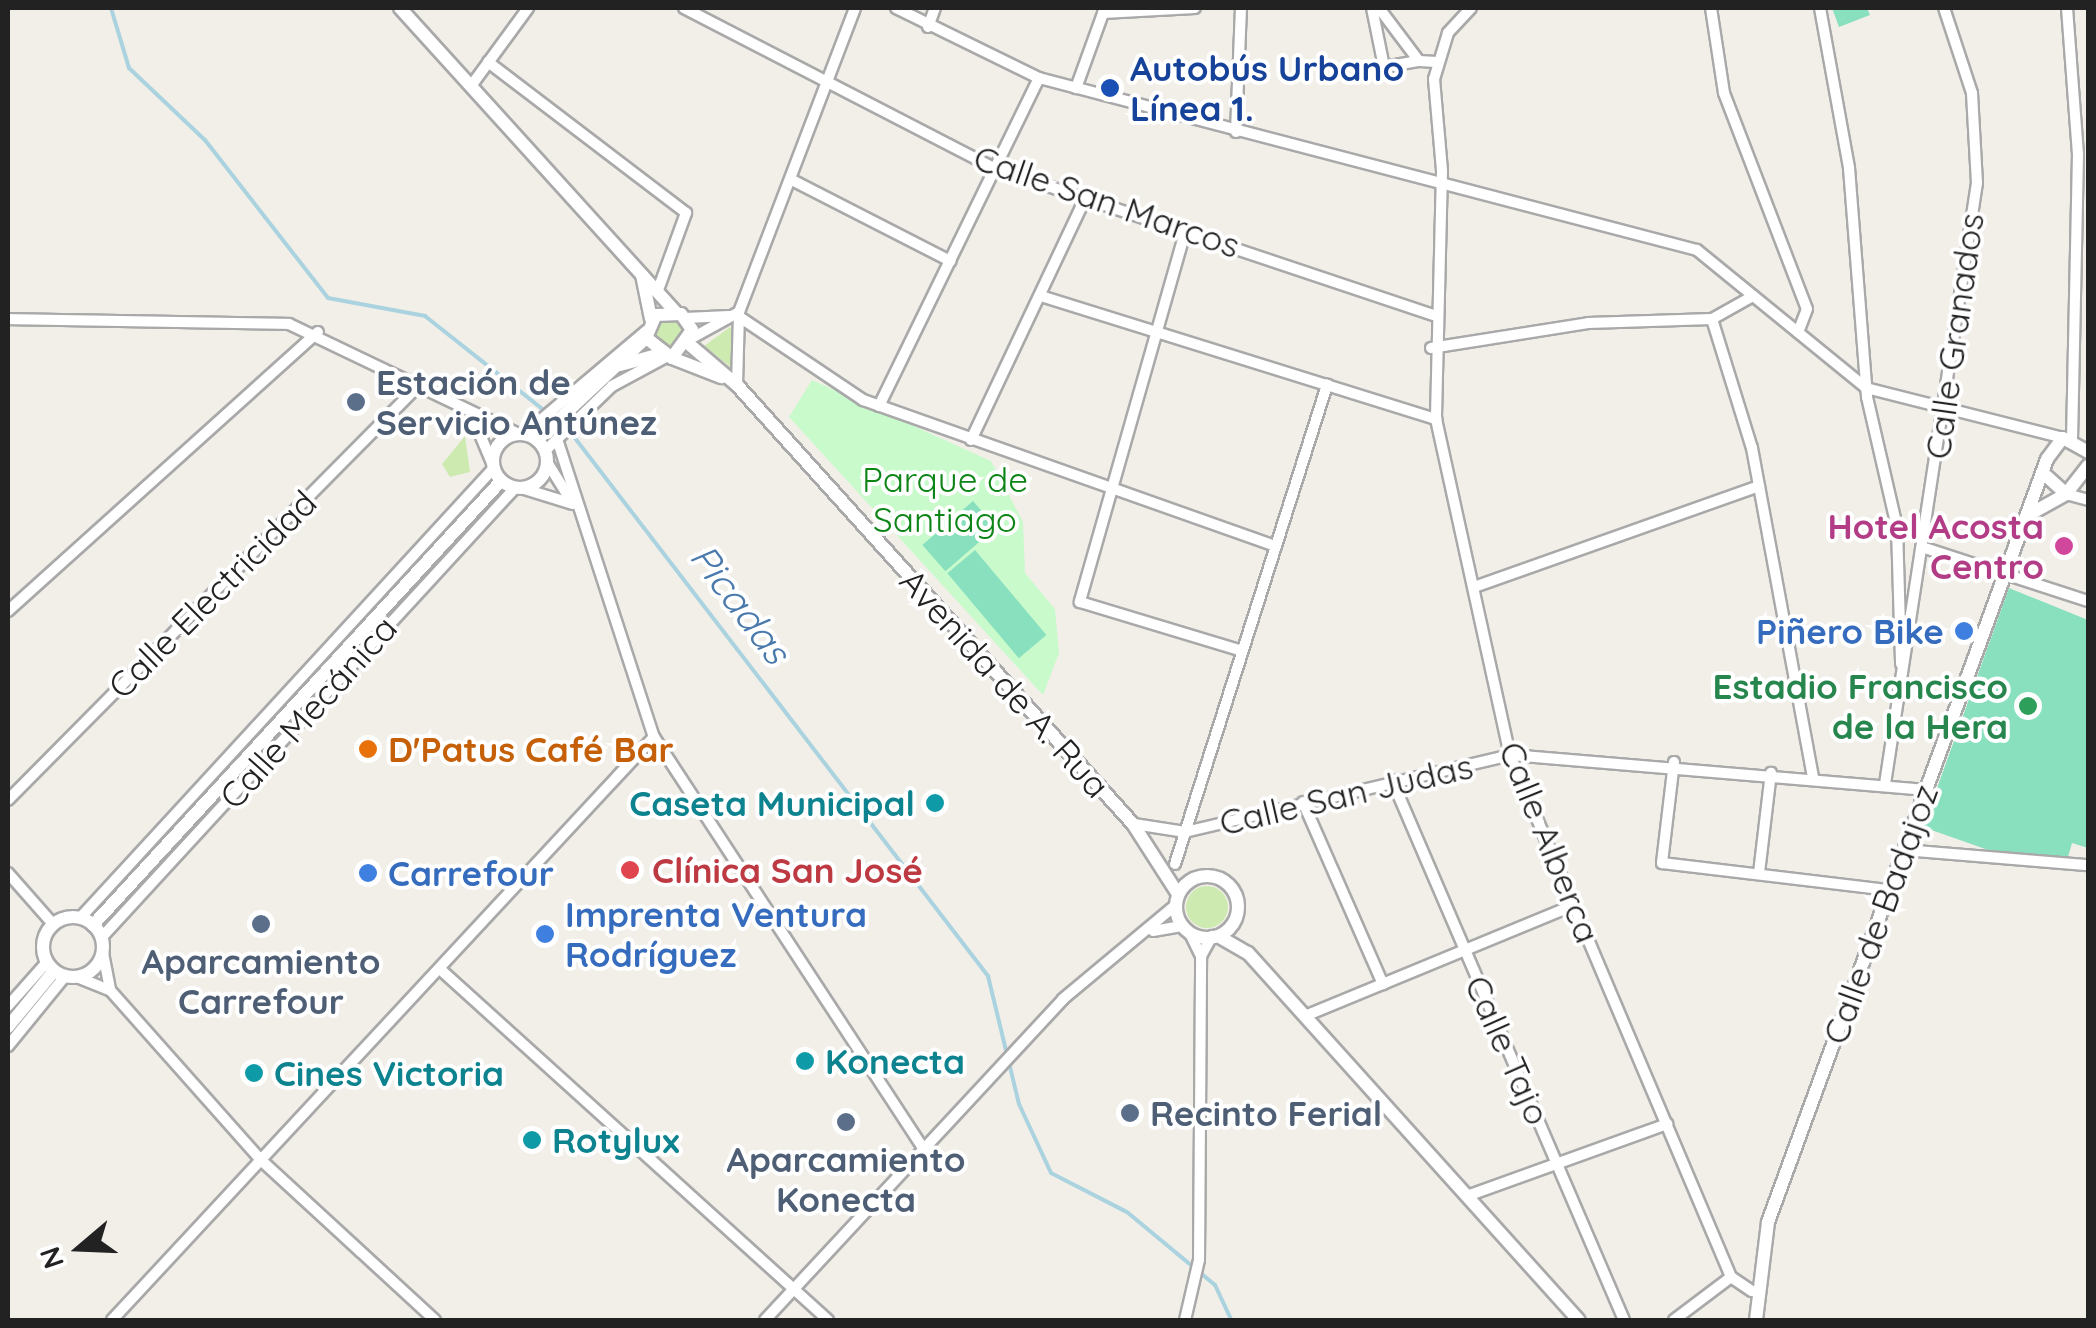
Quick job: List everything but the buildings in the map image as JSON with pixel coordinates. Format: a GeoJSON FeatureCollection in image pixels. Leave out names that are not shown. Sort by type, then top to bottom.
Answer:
{"type":"FeatureCollection","features":[{"type":"Feature","properties":{"kind":"street"},"geometry":{"type":"LineString","coordinates":[[400,8],[681,315],[691,342]]}},
{"type":"Feature","properties":{"kind":"street"},"geometry":{"type":"LineString","coordinates":[[471,86],[528,8]]}},
{"type":"Feature","properties":{"kind":"street","name":"Calle San Marcos"},"geometry":{"type":"LineString","coordinates":[[684,8],[994,168],[1087,195],[1434,314]]}},
{"type":"Feature","properties":{"kind":"street"},"geometry":{"type":"LineString","coordinates":[[737,385],[739,314],[856,8]]}},
{"type":"Feature","properties":{"kind":"street"},"geometry":{"type":"LineString","coordinates":[[896,8],[1039,78],[1697,250],[1866,388],[2044,428],[2088,452]]}},
{"type":"Feature","properties":{"kind":"street"},"geometry":{"type":"LineString","coordinates":[[928,27],[935,8]]}},
{"type":"Feature","properties":{"kind":"street"},"geometry":{"type":"LineString","coordinates":[[1076,88],[1104,10],[1195,8]]}},
{"type":"Feature","properties":{"kind":"street"},"geometry":{"type":"LineString","coordinates":[[1236,132],[1241,8]]}},
{"type":"Feature","properties":{"kind":"street"},"geometry":{"type":"LineString","coordinates":[[1375,8],[1419,61]]}},
{"type":"Feature","properties":{"kind":"street"},"geometry":{"type":"LineString","coordinates":[[1375,8],[1384,67],[1436,62],[1470,8]]}},
{"type":"Feature","properties":{"kind":"street"},"geometry":{"type":"LineString","coordinates":[[1712,8],[1724,94],[1808,309],[1798,332]]}},
{"type":"Feature","properties":{"kind":"street"},"geometry":{"type":"LineString","coordinates":[[1820,8],[1848,168],[1866,388],[1897,527],[1902,674]]}},
{"type":"Feature","properties":{"kind":"street","name":"Calle Granados"},"geometry":{"type":"LineString","coordinates":[[1885,784],[1925,548],[1940,405],[1977,183],[1972,93],[1944,8]]}},
{"type":"Feature","properties":{"kind":"street"},"geometry":{"type":"LineString","coordinates":[[2062,441],[2078,154],[2067,8]]}},
{"type":"Feature","properties":{"kind":"street"},"geometry":{"type":"LineString","coordinates":[[488,62],[686,213],[658,290]]}},
{"type":"Feature","properties":{"kind":"street","name":"Calle Alberca"},"geometry":{"type":"LineString","coordinates":[[1436,62],[1441,181],[1431,348],[1436,418],[1510,755],[1731,1277]]}},
{"type":"Feature","properties":{"kind":"street"},"geometry":{"type":"LineString","coordinates":[[880,406],[1039,78]]}},
{"type":"Feature","properties":{"kind":"street"},"geometry":{"type":"LineString","coordinates":[[792,180],[950,260]]}},
{"type":"Feature","properties":{"kind":"street"},"geometry":{"type":"LineString","coordinates":[[971,440],[1044,296],[1087,195]]}},
{"type":"Feature","properties":{"kind":"street"},"geometry":{"type":"LineString","coordinates":[[1186,229],[1080,602],[1242,651]]}},
{"type":"Feature","properties":{"kind":"street"},"geometry":{"type":"LineString","coordinates":[[641,272],[647,330],[664,357]]}},
{"type":"Feature","properties":{"kind":"street"},"geometry":{"type":"LineString","coordinates":[[1044,296],[1436,418]]}},
{"type":"Feature","properties":{"kind":"street"},"geometry":{"type":"LineString","coordinates":[[1431,348],[1588,323],[1712,318],[1752,296]]}},
{"type":"Feature","properties":{"kind":"street"},"geometry":{"type":"LineString","coordinates":[[557,423],[739,314]]}},
{"type":"Feature","properties":{"kind":"street"},"geometry":{"type":"LineString","coordinates":[[557,423],[647,330],[681,315],[739,314],[814,373],[880,406],[1276,546]]}},
{"type":"Feature","properties":{"kind":"street"},"geometry":{"type":"LineString","coordinates":[[1712,318],[1759,486],[1813,778]]}},
{"type":"Feature","properties":{"kind":"street"},"geometry":{"type":"LineString","coordinates":[[8,319],[318,332],[474,420],[534,444],[573,504]]}},
{"type":"Feature","properties":{"kind":"street"},"geometry":{"type":"LineString","coordinates":[[53,924],[87,921],[496,471],[502,440],[534,444],[620,365],[647,330]]}},
{"type":"Feature","properties":{"kind":"street"},"geometry":{"type":"LineString","coordinates":[[8,611],[318,332]]}},
{"type":"Feature","properties":{"kind":"street","name":"Avenida de A. Rua"},"geometry":{"type":"LineString","coordinates":[[691,342],[737,385],[1153,848],[1196,877]]}},
{"type":"Feature","properties":{"kind":"street"},"geometry":{"type":"LineString","coordinates":[[620,365],[664,357]]}},
{"type":"Feature","properties":{"kind":"street","name":"Avenida de A. Rua"},"geometry":{"type":"LineString","coordinates":[[664,357],[737,385]]}},
{"type":"Feature","properties":{"kind":"street"},"geometry":{"type":"LineString","coordinates":[[1185,832],[1327,385]]}},
{"type":"Feature","properties":{"kind":"street","name":"Calle Electricidad"},"geometry":{"type":"LineString","coordinates":[[8,800],[417,387]]}},
{"type":"Feature","properties":{"kind":"street"},"geometry":{"type":"LineString","coordinates":[[474,420],[496,471],[518,488],[573,504]]}},
{"type":"Feature","properties":{"kind":"street"},"geometry":{"type":"LineString","coordinates":[[557,423],[573,504],[654,738],[925,1151]]}},
{"type":"Feature","properties":{"kind":"street","name":"Calle de Badajoz"},"geometry":{"type":"LineString","coordinates":[[1756,1320],[1752,1291],[1768,1222],[2005,571],[2032,513],[2043,473],[2062,441]]}},
{"type":"Feature","properties":{"kind":"street"},"geometry":{"type":"LineString","coordinates":[[518,488],[539,480],[534,444]]}},
{"type":"Feature","properties":{"kind":"street"},"geometry":{"type":"LineString","coordinates":[[2043,473],[2066,494],[2088,500]]}},
{"type":"Feature","properties":{"kind":"street"},"geometry":{"type":"LineString","coordinates":[[2032,513],[2087,478]]}},
{"type":"Feature","properties":{"kind":"street"},"geometry":{"type":"LineString","coordinates":[[1474,587],[1759,486]]}},
{"type":"Feature","properties":{"kind":"street","name":"Calle Mecánica"},"geometry":{"type":"LineString","coordinates":[[102,937],[518,488]]}},
{"type":"Feature","properties":{"kind":"street"},"geometry":{"type":"LineString","coordinates":[[1925,548],[2088,601]]}},
{"type":"Feature","properties":{"kind":"street"},"geometry":{"type":"LineString","coordinates":[[112,1320],[654,738]]}},
{"type":"Feature","properties":{"kind":"street","name":"Calle San Judas"},"geometry":{"type":"LineString","coordinates":[[1133,824],[1169,834],[1185,832],[1510,755],[1674,762],[1926,790]]}},
{"type":"Feature","properties":{"kind":"street"},"geometry":{"type":"LineString","coordinates":[[1674,762],[1662,863],[1889,890]]}},
{"type":"Feature","properties":{"kind":"street"},"geometry":{"type":"LineString","coordinates":[[1759,872],[1772,773]]}},
{"type":"Feature","properties":{"kind":"street","name":"Calle Tajo"},"geometry":{"type":"LineString","coordinates":[[1392,780],[1624,1320]]}},
{"type":"Feature","properties":{"kind":"street"},"geometry":{"type":"LineString","coordinates":[[1304,802],[1383,984]]}},
{"type":"Feature","properties":{"kind":"street","name":"Calle San Judas"},"geometry":{"type":"LineString","coordinates":[[1175,864],[1185,832]]}},
{"type":"Feature","properties":{"kind":"street","name":"Calle San Judas"},"geometry":{"type":"LineString","coordinates":[[1153,848],[1169,834]]}},
{"type":"Feature","properties":{"kind":"street","name":"Avenida de A. Rua"},"geometry":{"type":"LineString","coordinates":[[1153,848],[1177,900]]}},
{"type":"Feature","properties":{"kind":"street"},"geometry":{"type":"LineString","coordinates":[[1904,850],[2088,865]]}},
{"type":"Feature","properties":{"kind":"street"},"geometry":{"type":"LineString","coordinates":[[8,873],[53,924],[61,971],[8,1046]]}},
{"type":"Feature","properties":{"kind":"street"},"geometry":{"type":"LineString","coordinates":[[765,1320],[1095,967],[1152,932],[1196,877],[1230,885],[1235,920],[1248,953],[1578,1320]]}},
{"type":"Feature","properties":{"kind":"street"},"geometry":{"type":"LineString","coordinates":[[1177,900],[1186,930],[1201,956],[1199,1260],[1185,1320]]}},
{"type":"Feature","properties":{"kind":"street"},"geometry":{"type":"LineString","coordinates":[[1304,1016],[1574,905]]}},
{"type":"Feature","properties":{"kind":"street"},"geometry":{"type":"LineString","coordinates":[[1201,956],[1215,936],[1235,920]]}},
{"type":"Feature","properties":{"kind":"street"},"geometry":{"type":"LineString","coordinates":[[87,921],[102,937],[110,990]]}},
{"type":"Feature","properties":{"kind":"street"},"geometry":{"type":"LineString","coordinates":[[1152,932],[1186,930],[1215,936],[1248,953]]}},
{"type":"Feature","properties":{"kind":"street"},"geometry":{"type":"LineString","coordinates":[[8,1006],[61,971],[103,953]]}},
{"type":"Feature","properties":{"kind":"street"},"geometry":{"type":"LineString","coordinates":[[441,970],[828,1320]]}},
{"type":"Feature","properties":{"kind":"street"},"geometry":{"type":"LineString","coordinates":[[61,971],[110,990],[262,1161],[434,1320]]}},
{"type":"Feature","properties":{"kind":"street"},"geometry":{"type":"LineString","coordinates":[[8,1027],[61,971]]}},
{"type":"Feature","properties":{"kind":"street"},"geometry":{"type":"LineString","coordinates":[[1467,1196],[1667,1124]]}},
{"type":"Feature","properties":{"kind":"street"},"geometry":{"type":"LineString","coordinates":[[1674,1320],[1731,1277],[1752,1291]]}},
{"type":"Feature","properties":{"kind":"green space"},"geometry":{"type":"Polygon","coordinates":[[[1832,8],[1867,8],[1870,15],[1839,27],[1832,8]]]}},
{"type":"Feature","properties":{"kind":"green space"},"geometry":{"type":"Polygon","coordinates":[[[669,319],[679,323],[683,333],[679,343],[669,347],[659,343],[655,333],[659,323],[669,319]]]}},
{"type":"Feature","properties":{"kind":"green space"},"geometry":{"type":"Polygon","coordinates":[[[730,327],[733,332],[732,368],[704,346],[730,327]]]}},
{"type":"Feature","properties":{"kind":"green space","name":"Parque de Santiago"},"geometry":{"type":"Polygon","coordinates":[[[812,380],[991,461],[1023,522],[1025,573],[1055,609],[1059,653],[1043,695],[789,417],[812,380]]]}},
{"type":"Feature","properties":{"kind":"green space"},"geometry":{"type":"Polygon","coordinates":[[[465,436],[470,472],[450,477],[442,464],[465,436]]]}},
{"type":"Feature","properties":{"kind":"green space"},"geometry":{"type":"Polygon","coordinates":[[[973,501],[996,527],[945,571],[922,545],[973,501]]]}},
{"type":"Feature","properties":{"kind":"green space"},"geometry":{"type":"Polygon","coordinates":[[[975,550],[1046,635],[1019,658],[947,573],[975,550]]]}},
{"type":"Feature","properties":{"kind":"green space","name":"Estadio Francisco de la Hera"},"geometry":{"type":"Polygon","coordinates":[[[2009,588],[2088,620],[2088,848],[2072,843],[2068,857],[1991,851],[1923,827],[2009,588]]]}},
{"type":"Feature","properties":{"kind":"green space"},"geometry":{"type":"Polygon","coordinates":[[[1207,886],[1222,892],[1228,907],[1222,922],[1207,928],[1192,922],[1186,907],[1192,892],[1207,886]]]}},
{"type":"Feature","properties":{"kind":"waterway","name":"Picadas"},"geometry":{"type":"LineString","coordinates":[[111,8],[129,68],[205,140],[328,298],[425,316],[545,411]]}},
{"type":"Feature","properties":{"kind":"waterway","name":"Picadas"},"geometry":{"type":"LineString","coordinates":[[568,429],[988,976],[1019,1104],[1051,1173],[1127,1212],[1215,1285],[1231,1320]]}},
{"type":"Feature","properties":{"kind":"place","name":"Autobús Urbano Línea 1."},"geometry":{"type":"Point","coordinates":[1110,88]}},
{"type":"Feature","properties":{"kind":"place","name":"Estación de Servicio Antúnez"},"geometry":{"type":"Point","coordinates":[356,402]}},
{"type":"Feature","properties":{"kind":"place","name":"Hotel Acosta Centro"},"geometry":{"type":"Point","coordinates":[2064,546]}},
{"type":"Feature","properties":{"kind":"place","name":"Piñero Bike"},"geometry":{"type":"Point","coordinates":[1964,631]}},
{"type":"Feature","properties":{"kind":"place","name":"Estadio Francisco de la Hera"},"geometry":{"type":"Point","coordinates":[2028,706]}},
{"type":"Feature","properties":{"kind":"place","name":"D'Patus Café Bar"},"geometry":{"type":"Point","coordinates":[368,749]}},
{"type":"Feature","properties":{"kind":"place","name":"Caseta Municipal"},"geometry":{"type":"Point","coordinates":[935,803]}},
{"type":"Feature","properties":{"kind":"place","name":"Clínica San José"},"geometry":{"type":"Point","coordinates":[630,870]}},
{"type":"Feature","properties":{"kind":"place","name":"Carrefour"},"geometry":{"type":"Point","coordinates":[368,873]}},
{"type":"Feature","properties":{"kind":"place","name":"Aparcamiento Carrefour"},"geometry":{"type":"Point","coordinates":[261,924]}},
{"type":"Feature","properties":{"kind":"place","name":"Imprenta Ventura Rodríguez"},"geometry":{"type":"Point","coordinates":[545,934]}},
{"type":"Feature","properties":{"kind":"place","name":"Konecta"},"geometry":{"type":"Point","coordinates":[805,1061]}},
{"type":"Feature","properties":{"kind":"place","name":"Cines Victoria"},"geometry":{"type":"Point","coordinates":[254,1073]}},
{"type":"Feature","properties":{"kind":"place","name":"Recinto Ferial"},"geometry":{"type":"Point","coordinates":[1130,1113]}},
{"type":"Feature","properties":{"kind":"place","name":"Aparcamiento Konecta"},"geometry":{"type":"Point","coordinates":[846,1122]}},
{"type":"Feature","properties":{"kind":"place","name":"Rotylux"},"geometry":{"type":"Point","coordinates":[532,1140]}}]}
